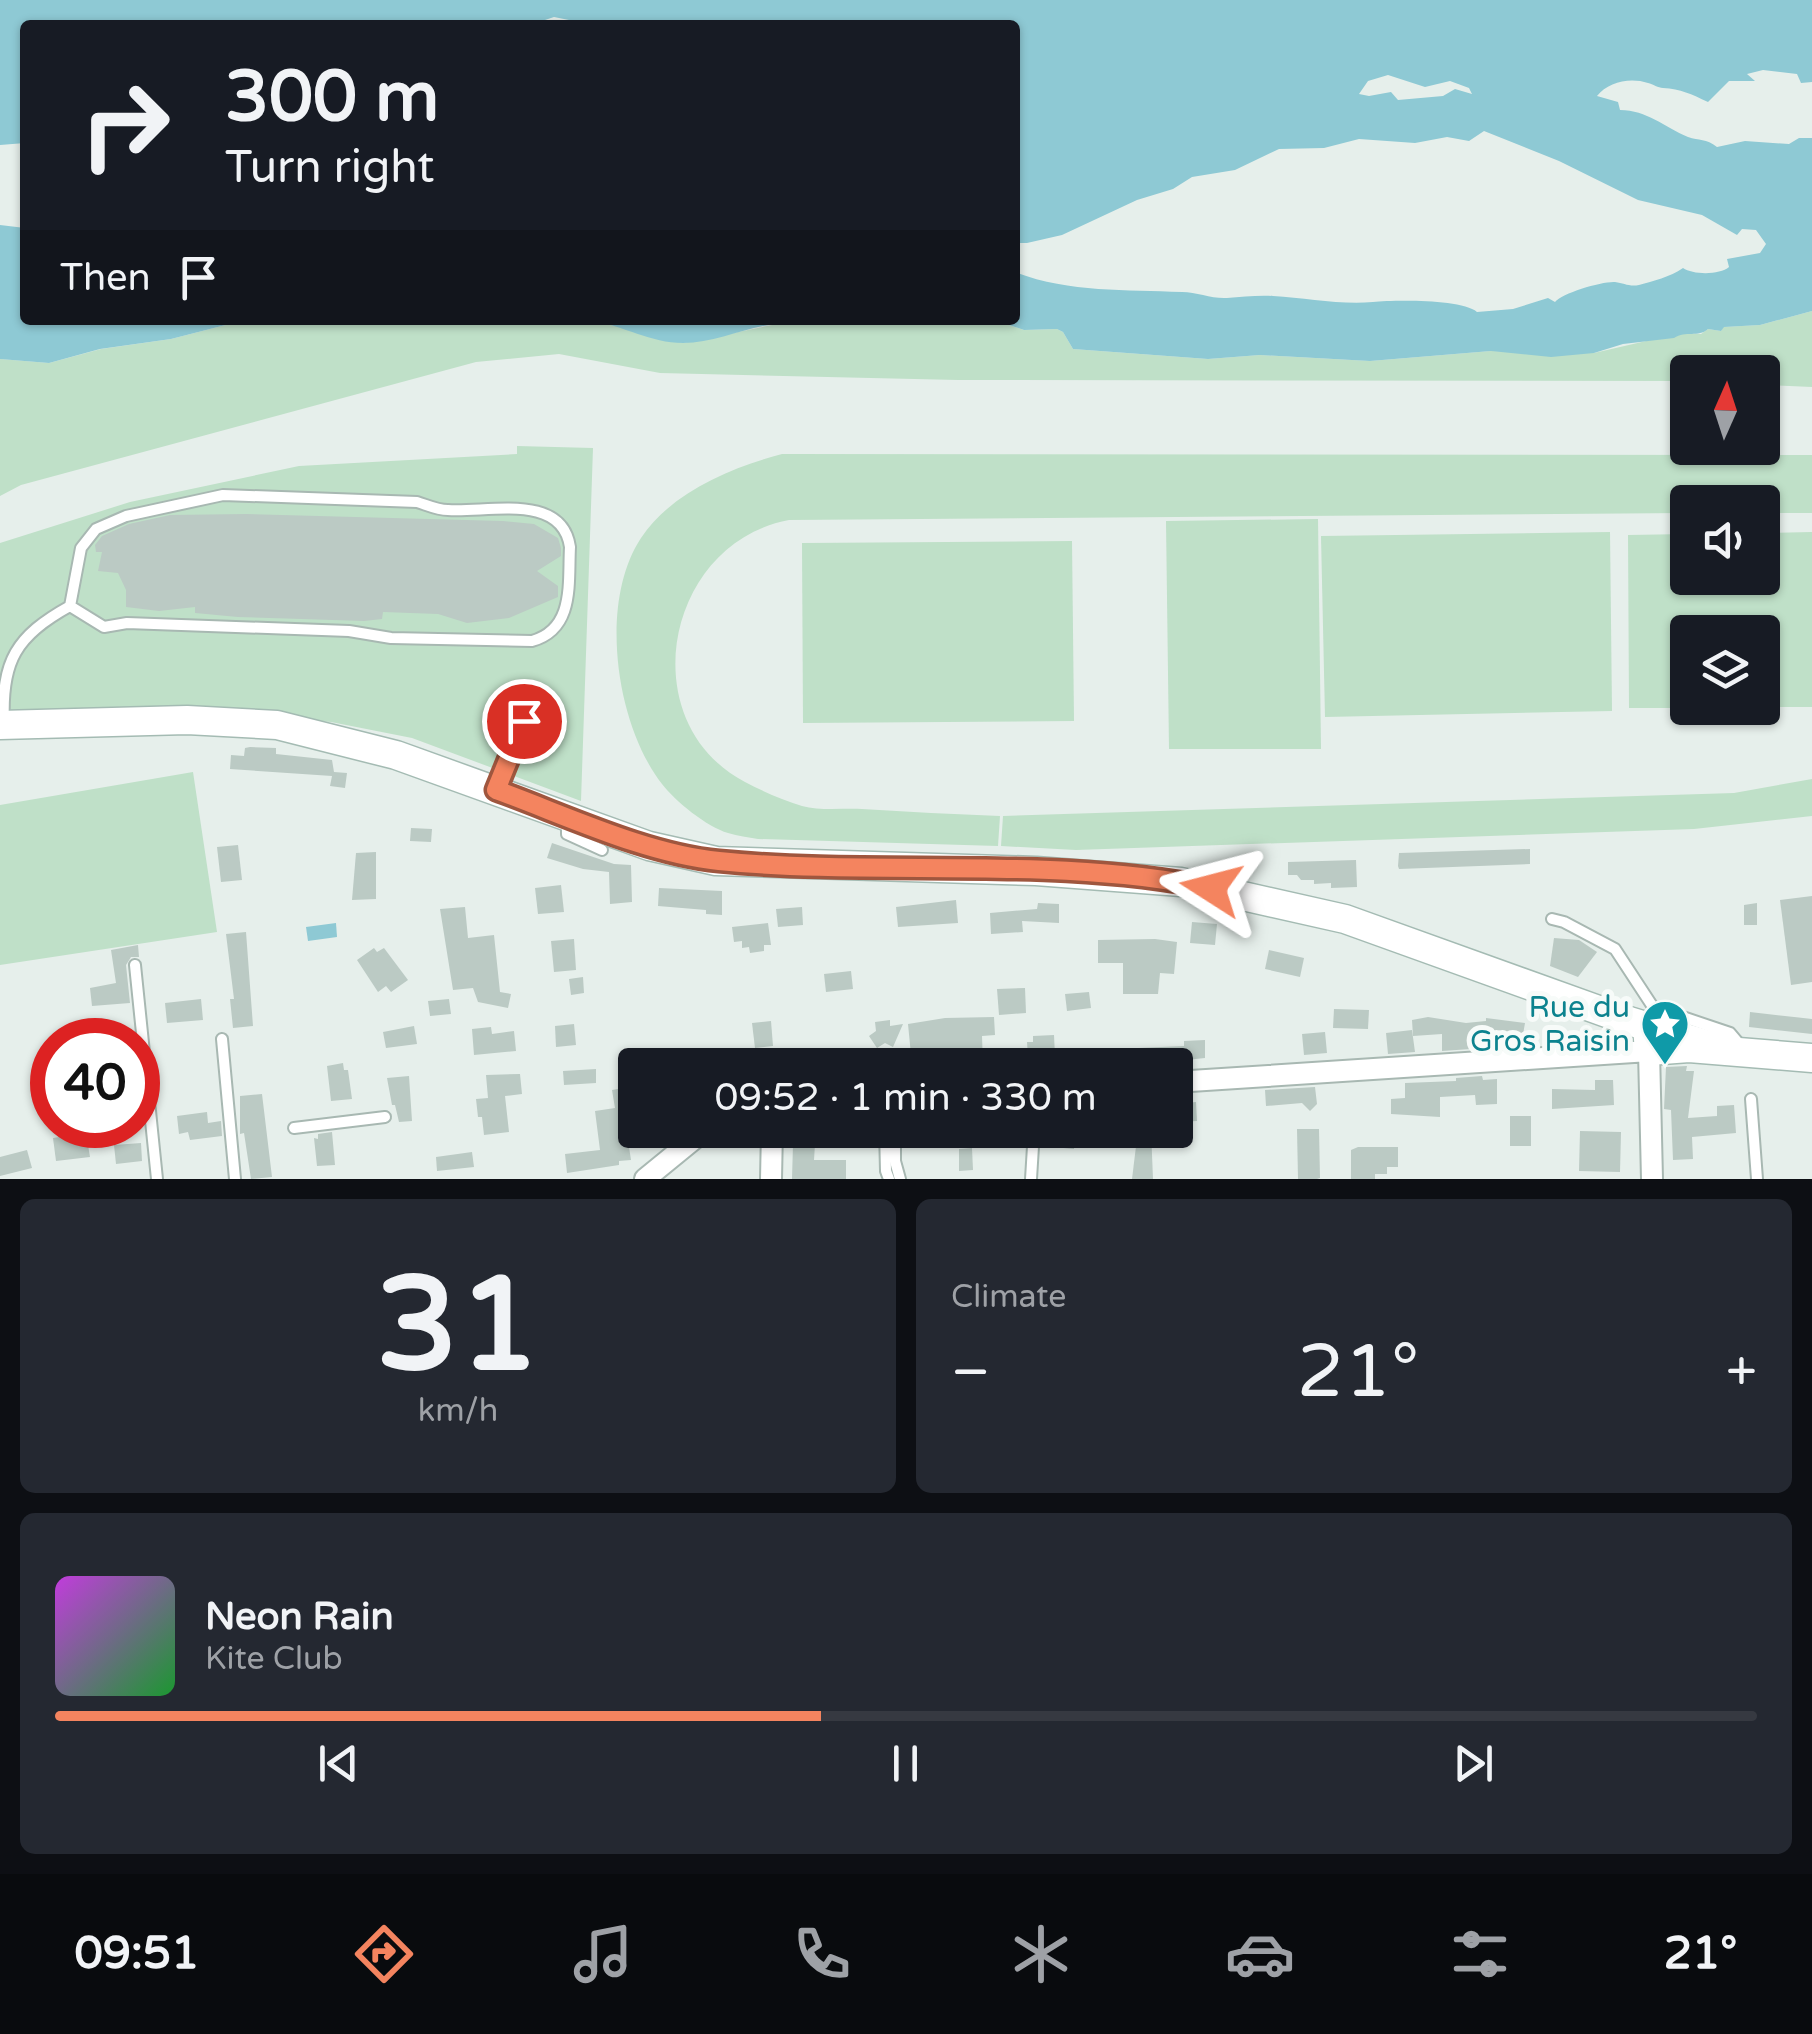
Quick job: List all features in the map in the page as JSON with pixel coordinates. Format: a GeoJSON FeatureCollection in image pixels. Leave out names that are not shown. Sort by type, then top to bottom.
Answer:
{"type":"FeatureCollection","features":[{"type":"Feature","properties":{"kind":"street"},"geometry":{"type":"LineString","coordinates":[[2,724],[187,720],[277,725],[396,755],[650,846],[716,861],[1036,871],[1182,882],[1345,919],[1648,1039]]}},
{"type":"Feature","properties":{"kind":"street"},"geometry":{"type":"LineString","coordinates":[[1648,1039],[1652,1179]]}},
{"type":"Feature","properties":{"kind":"street"},"geometry":{"type":"LineString","coordinates":[[1193,1080],[1648,1039],[1812,1058]]}},
{"type":"Feature","properties":{"kind":"street"},"geometry":{"type":"LineString","coordinates":[[646,1179],[683,1148]]}},
{"type":"Feature","properties":{"kind":"street"},"geometry":{"type":"LineString","coordinates":[[771,1179],[772,1148]]}},
{"type":"Feature","properties":{"kind":"lane"},"geometry":{"type":"LineString","coordinates":[[2,724],[6,676],[16,647],[36,627],[70,606],[81,548],[96,529],[126,516],[213,496],[417,502],[443,510],[530,510],[550,515],[569,538],[565,614],[542,638],[532,641],[391,638],[348,631],[126,623],[104,627],[70,606]]}},
{"type":"Feature","properties":{"kind":"lane"},"geometry":{"type":"LineString","coordinates":[[496,790],[524,721]]}},
{"type":"Feature","properties":{"kind":"lane"},"geometry":{"type":"LineString","coordinates":[[567,816],[566,834],[602,850]]}},
{"type":"Feature","properties":{"kind":"lane"},"geometry":{"type":"LineString","coordinates":[[1552,918],[1615,949],[1653,1007],[1730,1032],[1735,1050]]}},
{"type":"Feature","properties":{"kind":"lane"},"geometry":{"type":"LineString","coordinates":[[135,966],[157,1179]]}},
{"type":"Feature","properties":{"kind":"lane"},"geometry":{"type":"LineString","coordinates":[[222,1039],[235,1179]]}},
{"type":"Feature","properties":{"kind":"lane"},"geometry":{"type":"LineString","coordinates":[[1752,1099],[1757,1179]]}},
{"type":"Feature","properties":{"kind":"lane"},"geometry":{"type":"LineString","coordinates":[[294,1128],[385,1118]]}},
{"type":"Feature","properties":{"kind":"lane"},"geometry":{"type":"LineString","coordinates":[[885,1148],[890,1179]]}},
{"type":"Feature","properties":{"kind":"lane"},"geometry":{"type":"LineString","coordinates":[[895,1148],[900,1179]]}},
{"type":"Feature","properties":{"kind":"lane"},"geometry":{"type":"LineString","coordinates":[[1031,1179],[1033,1148]]}},
{"type":"Feature","properties":{"kind":"green space"},"geometry":{"type":"Polygon","coordinates":[[[1812,311],[1812,387],[1780,386],[1780,355],[1670,355],[1670,381],[958,380],[660,373],[559,354],[476,362],[21,485],[0,496],[0,359],[49,363],[226,325],[612,325],[683,343],[772,325],[1009,325],[1024,330],[1057,329],[1073,349],[1208,359],[1260,355],[1370,361],[1491,351],[1594,353],[1681,333],[1721,331],[1723,327],[1760,325],[1812,311]]]}},
{"type":"Feature","properties":{"kind":"green space"},"geometry":{"type":"Polygon","coordinates":[[[517,446],[593,448],[581,801],[412,738],[331,722],[186,708],[0,717],[0,543],[130,502],[299,466],[517,454],[517,446]]]}},
{"type":"Feature","properties":{"kind":"green space"},"geometry":{"type":"Polygon","coordinates":[[[782,454],[1670,455],[1670,465],[1780,465],[1780,455],[1812,455],[1812,513],[1780,513],[1780,485],[1670,485],[1670,513],[789,520],[747,535],[714,562],[691,597],[678,637],[676,679],[686,719],[709,754],[745,782],[780,798],[809,808],[1000,816],[998,846],[758,839],[711,825],[662,784],[633,730],[618,663],[620,596],[628,565],[641,538],[669,507],[686,495],[742,467],[782,454]]]}},
{"type":"Feature","properties":{"kind":"green space"},"geometry":{"type":"Polygon","coordinates":[[[1318,519],[1321,749],[1169,749],[1166,521],[1318,519]]]}},
{"type":"Feature","properties":{"kind":"green space"},"geometry":{"type":"Polygon","coordinates":[[[1610,532],[1612,711],[1325,717],[1321,536],[1610,532]]]}},
{"type":"Feature","properties":{"kind":"green space"},"geometry":{"type":"Polygon","coordinates":[[[1812,532],[1812,707],[1780,707],[1780,615],[1670,615],[1670,708],[1629,708],[1628,535],[1670,534],[1670,595],[1780,595],[1780,533],[1812,532]]]}},
{"type":"Feature","properties":{"kind":"green space"},"geometry":{"type":"Polygon","coordinates":[[[1072,541],[1074,721],[803,723],[802,543],[1072,541]]]}},
{"type":"Feature","properties":{"kind":"green space"},"geometry":{"type":"Polygon","coordinates":[[[193,772],[217,932],[0,965],[0,805],[193,772]]]}},
{"type":"Feature","properties":{"kind":"green space"},"geometry":{"type":"Polygon","coordinates":[[[1812,779],[1812,816],[1694,829],[1076,850],[1001,846],[1003,816],[1734,793],[1812,779]]]}},
{"type":"Feature","properties":{"kind":"water"},"geometry":{"type":"Polygon","coordinates":[[[0,0],[1812,0],[1812,82],[1801,83],[1797,74],[1763,70],[1747,74],[1755,81],[1729,81],[1708,102],[1681,91],[1634,81],[1613,84],[1597,96],[1618,102],[1620,110],[1647,116],[1717,147],[1745,141],[1789,144],[1799,138],[1812,138],[1812,311],[1760,325],[1708,329],[1594,353],[1551,357],[1491,351],[1370,361],[1260,355],[1208,359],[1073,349],[1057,329],[1024,330],[1009,325],[1020,325],[1020,274],[1056,284],[1098,289],[1349,303],[1428,301],[1477,312],[1513,309],[1548,298],[1555,302],[1574,291],[1602,283],[1639,285],[1683,268],[1700,273],[1719,272],[1729,267],[1727,259],[1760,253],[1766,244],[1756,230],[1742,229],[1737,235],[1702,215],[1638,200],[1559,161],[1484,131],[1469,141],[1447,137],[1415,143],[1359,139],[1324,148],[1279,149],[1235,170],[1192,177],[1173,189],[1137,200],[1062,235],[1020,243],[1020,20],[20,20],[20,143],[0,145],[0,0]],[[1388,75],[1368,81],[1359,94],[1391,92],[1398,100],[1443,96],[1455,89],[1472,94],[1469,88],[1450,81],[1425,87],[1388,75]]]}},
{"type":"Feature","properties":{"kind":"water"},"geometry":{"type":"Polygon","coordinates":[[[0,225],[20,227],[20,325],[226,325],[49,363],[0,359],[0,225]]]}},
{"type":"Feature","properties":{"kind":"water"},"geometry":{"type":"Polygon","coordinates":[[[609,325],[770,325],[706,341],[660,340],[609,325]]]}},
{"type":"Feature","properties":{"kind":"water"},"geometry":{"type":"Polygon","coordinates":[[[336,923],[337,937],[308,941],[306,927],[336,923]]]}},
{"type":"Feature","properties":{"kind":"building"},"geometry":{"type":"Polygon","coordinates":[[[170,515],[534,524],[558,538],[561,556],[537,571],[558,586],[558,597],[509,618],[467,623],[438,614],[383,612],[382,619],[364,621],[238,617],[195,613],[195,607],[159,611],[126,607],[126,590],[118,573],[98,571],[102,552],[96,552],[95,545],[102,536],[129,524],[170,515]]]}},
{"type":"Feature","properties":{"kind":"building"},"geometry":{"type":"Polygon","coordinates":[[[245,748],[276,748],[276,754],[332,760],[334,772],[347,773],[345,788],[330,786],[332,776],[230,769],[231,755],[244,756],[245,748]]]}},
{"type":"Feature","properties":{"kind":"building"},"geometry":{"type":"Polygon","coordinates":[[[411,828],[432,829],[431,842],[410,841],[411,828]]]}},
{"type":"Feature","properties":{"kind":"building"},"geometry":{"type":"Polygon","coordinates":[[[552,843],[614,864],[631,865],[632,902],[610,904],[609,872],[547,858],[552,843]]]}},
{"type":"Feature","properties":{"kind":"building"},"geometry":{"type":"Polygon","coordinates":[[[238,845],[242,880],[221,882],[217,847],[238,845]]]}},
{"type":"Feature","properties":{"kind":"building"},"geometry":{"type":"Polygon","coordinates":[[[1530,849],[1530,864],[1399,869],[1398,866],[1399,853],[1530,849]]]}},
{"type":"Feature","properties":{"kind":"building"},"geometry":{"type":"Polygon","coordinates":[[[376,852],[376,899],[352,900],[356,853],[376,852]]]}},
{"type":"Feature","properties":{"kind":"building"},"geometry":{"type":"Polygon","coordinates":[[[1356,860],[1357,887],[1331,888],[1331,883],[1314,884],[1314,880],[1288,875],[1288,862],[1356,860]]]}},
{"type":"Feature","properties":{"kind":"building"},"geometry":{"type":"Polygon","coordinates":[[[561,885],[564,912],[538,914],[535,888],[561,885]]]}},
{"type":"Feature","properties":{"kind":"building"},"geometry":{"type":"Polygon","coordinates":[[[659,888],[722,891],[722,915],[658,906],[659,888]]]}},
{"type":"Feature","properties":{"kind":"building"},"geometry":{"type":"Polygon","coordinates":[[[1812,896],[1812,982],[1791,985],[1780,900],[1812,896]]]}},
{"type":"Feature","properties":{"kind":"building"},"geometry":{"type":"Polygon","coordinates":[[[956,900],[958,923],[898,927],[896,907],[956,900]]]}},
{"type":"Feature","properties":{"kind":"building"},"geometry":{"type":"Polygon","coordinates":[[[1038,903],[1059,904],[1059,923],[1022,921],[1023,932],[991,934],[990,913],[1037,909],[1038,903]]]}},
{"type":"Feature","properties":{"kind":"building"},"geometry":{"type":"Polygon","coordinates":[[[1757,903],[1757,925],[1744,925],[1744,905],[1757,903]]]}},
{"type":"Feature","properties":{"kind":"building"},"geometry":{"type":"Polygon","coordinates":[[[465,907],[468,938],[494,935],[500,992],[511,994],[508,1008],[478,1002],[473,988],[453,990],[440,909],[465,907]]]}},
{"type":"Feature","properties":{"kind":"building"},"geometry":{"type":"Polygon","coordinates":[[[802,907],[803,925],[778,927],[776,909],[802,907]]]}},
{"type":"Feature","properties":{"kind":"building"},"geometry":{"type":"Polygon","coordinates":[[[1192,922],[1217,924],[1215,945],[1190,943],[1192,922]]]}},
{"type":"Feature","properties":{"kind":"building"},"geometry":{"type":"Polygon","coordinates":[[[768,923],[771,945],[764,945],[764,951],[750,953],[749,947],[742,948],[742,941],[734,942],[732,927],[768,923]]]}},
{"type":"Feature","properties":{"kind":"building"},"geometry":{"type":"Polygon","coordinates":[[[246,932],[253,1026],[233,1028],[230,999],[234,999],[226,934],[246,932]]]}},
{"type":"Feature","properties":{"kind":"building"},"geometry":{"type":"Polygon","coordinates":[[[1554,938],[1579,940],[1597,952],[1578,977],[1550,966],[1554,938]]]}},
{"type":"Feature","properties":{"kind":"building"},"geometry":{"type":"Polygon","coordinates":[[[574,939],[576,970],[554,972],[551,941],[574,939]]]}},
{"type":"Feature","properties":{"kind":"building"},"geometry":{"type":"Polygon","coordinates":[[[1098,940],[1177,942],[1174,974],[1160,973],[1158,994],[1123,994],[1123,963],[1098,963],[1098,940]]]}},
{"type":"Feature","properties":{"kind":"building"},"geometry":{"type":"Polygon","coordinates":[[[138,945],[139,957],[131,957],[126,965],[130,1003],[92,1006],[90,988],[116,983],[111,950],[138,945]]]}},
{"type":"Feature","properties":{"kind":"building"},"geometry":{"type":"Polygon","coordinates":[[[374,948],[377,952],[384,948],[408,980],[391,992],[386,986],[378,992],[357,960],[374,948]]]}},
{"type":"Feature","properties":{"kind":"building"},"geometry":{"type":"Polygon","coordinates":[[[1269,950],[1304,958],[1300,977],[1265,969],[1269,950]]]}},
{"type":"Feature","properties":{"kind":"building"},"geometry":{"type":"Polygon","coordinates":[[[851,971],[853,989],[826,992],[824,974],[851,971]]]}},
{"type":"Feature","properties":{"kind":"building"},"geometry":{"type":"Polygon","coordinates":[[[583,977],[584,993],[571,995],[569,979],[583,977]]]}},
{"type":"Feature","properties":{"kind":"building"},"geometry":{"type":"Polygon","coordinates":[[[1025,988],[1026,1013],[999,1015],[997,989],[1025,988]]]}},
{"type":"Feature","properties":{"kind":"building"},"geometry":{"type":"Polygon","coordinates":[[[1089,992],[1091,1008],[1067,1011],[1065,994],[1089,992]]]}},
{"type":"Feature","properties":{"kind":"building"},"geometry":{"type":"Polygon","coordinates":[[[201,999],[203,1020],[167,1023],[165,1003],[201,999]]]}},
{"type":"Feature","properties":{"kind":"building"},"geometry":{"type":"Polygon","coordinates":[[[449,999],[451,1014],[430,1016],[428,1001],[449,999]]]}},
{"type":"Feature","properties":{"kind":"building"},"geometry":{"type":"Polygon","coordinates":[[[1334,1009],[1369,1010],[1368,1029],[1333,1028],[1334,1009]]]}},
{"type":"Feature","properties":{"kind":"building"},"geometry":{"type":"Polygon","coordinates":[[[1750,1012],[1812,1019],[1812,1034],[1749,1027],[1750,1012]]]}},
{"type":"Feature","properties":{"kind":"building"},"geometry":{"type":"Polygon","coordinates":[[[994,1017],[995,1035],[982,1036],[982,1048],[910,1048],[908,1024],[994,1017]]]}},
{"type":"Feature","properties":{"kind":"building"},"geometry":{"type":"Polygon","coordinates":[[[1428,1017],[1466,1023],[1486,1018],[1525,1023],[1521,1046],[1484,1042],[1485,1048],[1442,1051],[1442,1034],[1413,1036],[1412,1020],[1428,1017]]]}},
{"type":"Feature","properties":{"kind":"building"},"geometry":{"type":"Polygon","coordinates":[[[890,1020],[890,1026],[903,1024],[893,1047],[885,1043],[877,1048],[869,1036],[876,1031],[875,1022],[890,1020]]]}},
{"type":"Feature","properties":{"kind":"building"},"geometry":{"type":"Polygon","coordinates":[[[771,1021],[773,1046],[755,1048],[752,1023],[771,1021]]]}},
{"type":"Feature","properties":{"kind":"building"},"geometry":{"type":"Polygon","coordinates":[[[574,1024],[576,1045],[556,1047],[555,1026],[574,1024]]]}},
{"type":"Feature","properties":{"kind":"building"},"geometry":{"type":"Polygon","coordinates":[[[414,1026],[417,1044],[386,1048],[383,1032],[414,1026]]]}},
{"type":"Feature","properties":{"kind":"building"},"geometry":{"type":"Polygon","coordinates":[[[491,1027],[492,1034],[514,1031],[516,1051],[474,1055],[472,1029],[491,1027]]]}},
{"type":"Feature","properties":{"kind":"building"},"geometry":{"type":"Polygon","coordinates":[[[1412,1030],[1415,1052],[1388,1054],[1386,1033],[1412,1030]]]}},
{"type":"Feature","properties":{"kind":"building"},"geometry":{"type":"Polygon","coordinates":[[[1325,1032],[1327,1053],[1304,1055],[1302,1034],[1325,1032]]]}},
{"type":"Feature","properties":{"kind":"building"},"geometry":{"type":"Polygon","coordinates":[[[1054,1035],[1055,1048],[1027,1048],[1033,1036],[1054,1035]]]}},
{"type":"Feature","properties":{"kind":"building"},"geometry":{"type":"Polygon","coordinates":[[[1205,1040],[1205,1058],[1193,1059],[1193,1048],[1138,1048],[1184,1046],[1184,1041],[1205,1040]]]}},
{"type":"Feature","properties":{"kind":"building"},"geometry":{"type":"Polygon","coordinates":[[[343,1063],[344,1070],[348,1070],[352,1099],[331,1101],[327,1066],[343,1063]]]}},
{"type":"Feature","properties":{"kind":"building"},"geometry":{"type":"Polygon","coordinates":[[[1687,1066],[1686,1071],[1694,1071],[1688,1118],[1717,1116],[1717,1106],[1734,1105],[1736,1133],[1692,1137],[1693,1159],[1673,1160],[1671,1110],[1664,1109],[1666,1067],[1687,1066]]]}},
{"type":"Feature","properties":{"kind":"building"},"geometry":{"type":"Polygon","coordinates":[[[596,1069],[596,1083],[564,1085],[563,1071],[596,1069]]]}},
{"type":"Feature","properties":{"kind":"building"},"geometry":{"type":"Polygon","coordinates":[[[520,1074],[522,1094],[505,1096],[509,1132],[484,1135],[476,1099],[488,1098],[486,1075],[520,1074]]]}},
{"type":"Feature","properties":{"kind":"building"},"geometry":{"type":"Polygon","coordinates":[[[409,1076],[412,1121],[399,1122],[387,1078],[409,1076]]]}},
{"type":"Feature","properties":{"kind":"building"},"geometry":{"type":"Polygon","coordinates":[[[1482,1076],[1483,1080],[1497,1079],[1497,1104],[1476,1105],[1475,1095],[1440,1097],[1440,1117],[1391,1114],[1391,1099],[1405,1098],[1405,1083],[1482,1076]]]}},
{"type":"Feature","properties":{"kind":"building"},"geometry":{"type":"Polygon","coordinates":[[[1595,1080],[1613,1080],[1614,1105],[1552,1109],[1552,1089],[1595,1090],[1595,1080]]]}},
{"type":"Feature","properties":{"kind":"building"},"geometry":{"type":"Polygon","coordinates":[[[1315,1087],[1317,1104],[1310,1111],[1302,1103],[1266,1106],[1265,1090],[1315,1087]]]}},
{"type":"Feature","properties":{"kind":"building"},"geometry":{"type":"Polygon","coordinates":[[[618,1089],[618,1148],[629,1148],[631,1160],[567,1173],[565,1154],[600,1150],[595,1111],[615,1108],[612,1090],[618,1089]]]}},
{"type":"Feature","properties":{"kind":"building"},"geometry":{"type":"Polygon","coordinates":[[[262,1094],[272,1177],[251,1179],[244,1133],[240,1134],[240,1096],[262,1094]]]}},
{"type":"Feature","properties":{"kind":"building"},"geometry":{"type":"Polygon","coordinates":[[[1196,1102],[1197,1121],[1193,1121],[1196,1102]]]}},
{"type":"Feature","properties":{"kind":"building"},"geometry":{"type":"Polygon","coordinates":[[[207,1112],[208,1123],[221,1121],[222,1136],[190,1140],[188,1132],[179,1134],[177,1116],[207,1112]]]}},
{"type":"Feature","properties":{"kind":"building"},"geometry":{"type":"Polygon","coordinates":[[[1510,1116],[1531,1116],[1531,1146],[1510,1146],[1510,1116]]]}},
{"type":"Feature","properties":{"kind":"building"},"geometry":{"type":"Polygon","coordinates":[[[1297,1129],[1319,1129],[1320,1178],[1298,1179],[1297,1129]]]}},
{"type":"Feature","properties":{"kind":"building"},"geometry":{"type":"Polygon","coordinates":[[[1580,1131],[1621,1132],[1620,1172],[1579,1171],[1580,1131]]]}},
{"type":"Feature","properties":{"kind":"building"},"geometry":{"type":"Polygon","coordinates":[[[332,1132],[335,1165],[317,1166],[314,1138],[332,1132]]]}},
{"type":"Feature","properties":{"kind":"building"},"geometry":{"type":"Polygon","coordinates":[[[1398,1147],[1398,1167],[1387,1167],[1387,1174],[1375,1174],[1375,1179],[1351,1179],[1351,1150],[1398,1147]]]}},
{"type":"Feature","properties":{"kind":"building"},"geometry":{"type":"Polygon","coordinates":[[[54,1148],[88,1148],[90,1157],[56,1161],[54,1148]]]}},
{"type":"Feature","properties":{"kind":"building"},"geometry":{"type":"Polygon","coordinates":[[[114,1148],[141,1148],[142,1161],[116,1164],[114,1148]]]}},
{"type":"Feature","properties":{"kind":"building"},"geometry":{"type":"Polygon","coordinates":[[[793,1148],[815,1148],[814,1160],[846,1160],[846,1179],[792,1179],[793,1148]]]}},
{"type":"Feature","properties":{"kind":"building"},"geometry":{"type":"Polygon","coordinates":[[[972,1148],[973,1170],[959,1171],[959,1149],[972,1148]]]}},
{"type":"Feature","properties":{"kind":"building"},"geometry":{"type":"Polygon","coordinates":[[[1136,1148],[1152,1148],[1153,1179],[1132,1179],[1136,1148]]]}},
{"type":"Feature","properties":{"kind":"building"},"geometry":{"type":"Polygon","coordinates":[[[27,1150],[32,1168],[0,1176],[0,1157],[27,1150]]]}},
{"type":"Feature","properties":{"kind":"building"},"geometry":{"type":"Polygon","coordinates":[[[472,1152],[474,1167],[437,1171],[436,1157],[472,1152]]]}},
{"type":"Feature","properties":{"kind":"place","name":"Rue du Gros Raisin"},"geometry":{"type":"Point","coordinates":[1665,1066]}},
{"type":"Feature","properties":{"kind":"route"},"geometry":{"type":"LineString","coordinates":[[524,721],[496,790],[650,846],[716,861],[1113,875],[1211,888]]}}]}
